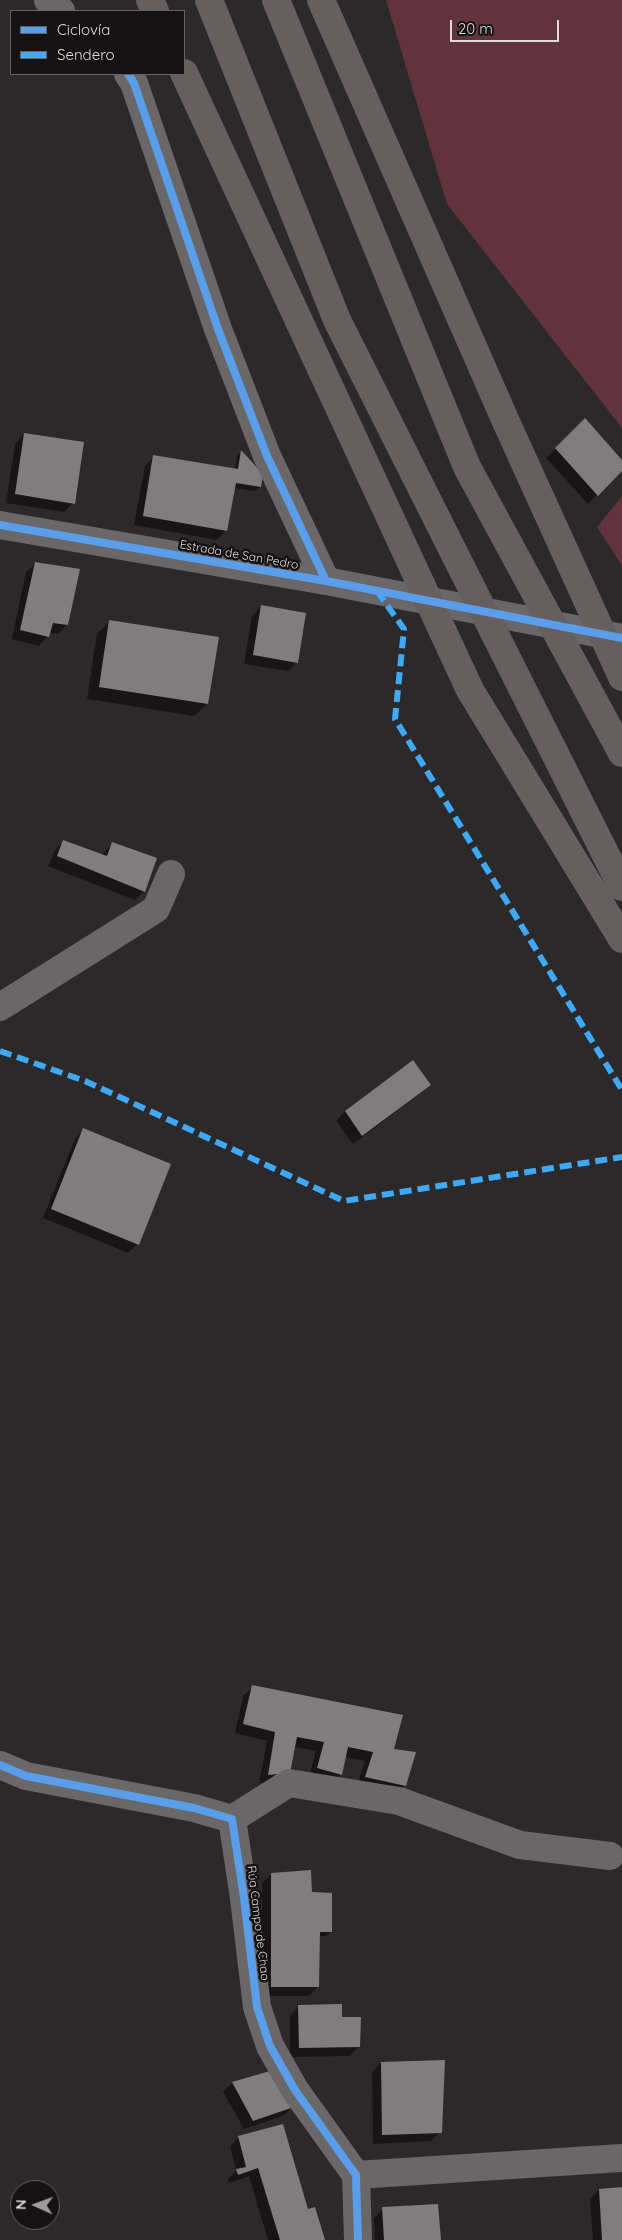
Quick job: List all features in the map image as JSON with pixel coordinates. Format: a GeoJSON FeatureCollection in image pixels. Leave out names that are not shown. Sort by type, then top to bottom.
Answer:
{"type":"FeatureCollection","features":[{"type":"Feature","properties":{"kind":"highway"},"geometry":{"type":"LineString","coordinates":[[210,0],[337,320],[622,887]]}},
{"type":"Feature","properties":{"kind":"highway"},"geometry":{"type":"LineString","coordinates":[[276,0],[467,467],[622,753]]}},
{"type":"Feature","properties":{"kind":"highway"},"geometry":{"type":"LineString","coordinates":[[321,0],[507,424],[622,677]]}},
{"type":"Feature","properties":{"kind":"highway"},"geometry":{"type":"LineString","coordinates":[[185,75],[470,690],[622,939]]}},
{"type":"Feature","properties":{"kind":"street"},"geometry":{"type":"LineString","coordinates":[[48,0],[61,10]]}},
{"type":"Feature","properties":{"kind":"street"},"geometry":{"type":"LineString","coordinates":[[129,75],[134,84],[218,329],[264,447],[326,581]]}},
{"type":"Feature","properties":{"kind":"street","name":"Estrada de San Pedro"},"geometry":{"type":"LineString","coordinates":[[0,525],[326,581],[622,638]]}},
{"type":"Feature","properties":{"kind":"street"},"geometry":{"type":"LineString","coordinates":[[0,1007],[156,909],[171,874]]}},
{"type":"Feature","properties":{"kind":"street"},"geometry":{"type":"LineString","coordinates":[[0,1765],[26,1776],[194,1808],[232,1819],[289,1783],[399,1801],[520,1845],[610,1856]]}},
{"type":"Feature","properties":{"kind":"street","name":"Rúa Campo de Chao"},"geometry":{"type":"LineString","coordinates":[[232,1819],[257,2007],[270,2046],[295,2090],[356,2175]]}},
{"type":"Feature","properties":{"kind":"street"},"geometry":{"type":"LineString","coordinates":[[358,2240],[356,2175],[622,2158]]}},
{"type":"Feature","properties":{"kind":"shaded area"},"geometry":{"type":"Polygon","coordinates":[[[386,0],[622,0],[622,428],[447,204],[386,0]]]}},
{"type":"Feature","properties":{"kind":"shaded area"},"geometry":{"type":"Polygon","coordinates":[[[622,496],[622,566],[597,527],[622,496]]]}},
{"type":"Feature","properties":{"kind":"building"},"geometry":{"type":"Polygon","coordinates":[[[585,418],[622,460],[622,471],[598,496],[555,448],[585,418]]]}},
{"type":"Feature","properties":{"kind":"building"},"geometry":{"type":"Polygon","coordinates":[[[24,433],[84,442],[75,504],[15,494],[24,433]]]}},
{"type":"Feature","properties":{"kind":"building"},"geometry":{"type":"Polygon","coordinates":[[[241,450],[263,474],[261,487],[236,483],[227,531],[143,516],[153,455],[238,469],[241,450]]]}},
{"type":"Feature","properties":{"kind":"building"},"geometry":{"type":"Polygon","coordinates":[[[35,562],[80,569],[68,625],[53,623],[49,637],[20,630],[35,562]]]}},
{"type":"Feature","properties":{"kind":"building"},"geometry":{"type":"Polygon","coordinates":[[[261,605],[306,613],[298,663],[253,655],[261,605]]]}},
{"type":"Feature","properties":{"kind":"building"},"geometry":{"type":"Polygon","coordinates":[[[109,620],[219,637],[208,704],[99,687],[109,620]]]}},
{"type":"Feature","properties":{"kind":"building"},"geometry":{"type":"Polygon","coordinates":[[[63,840],[107,856],[112,842],[157,858],[145,892],[57,856],[63,840]]]}},
{"type":"Feature","properties":{"kind":"building"},"geometry":{"type":"Polygon","coordinates":[[[413,1060],[431,1085],[362,1136],[345,1111],[413,1060]]]}},
{"type":"Feature","properties":{"kind":"building"},"geometry":{"type":"Polygon","coordinates":[[[83,1128],[171,1164],[139,1245],[51,1209],[83,1128]]]}},
{"type":"Feature","properties":{"kind":"building"},"geometry":{"type":"Polygon","coordinates":[[[252,1685],[403,1715],[394,1749],[416,1752],[406,1786],[365,1777],[373,1752],[348,1747],[342,1775],[317,1768],[324,1742],[297,1737],[290,1773],[268,1775],[275,1732],[243,1724],[252,1685]]]}},
{"type":"Feature","properties":{"kind":"building"},"geometry":{"type":"Polygon","coordinates":[[[311,1870],[312,1892],[332,1893],[332,1932],[320,1932],[319,1987],[271,1987],[271,1873],[311,1870]]]}},
{"type":"Feature","properties":{"kind":"building"},"geometry":{"type":"Polygon","coordinates":[[[342,2004],[342,2017],[361,2017],[360,2047],[299,2048],[298,2005],[342,2004]]]}},
{"type":"Feature","properties":{"kind":"building"},"geometry":{"type":"Polygon","coordinates":[[[445,2060],[442,2133],[382,2135],[381,2062],[445,2060]]]}},
{"type":"Feature","properties":{"kind":"building"},"geometry":{"type":"Polygon","coordinates":[[[270,2071],[294,2107],[253,2121],[232,2082],[270,2071]]]}},
{"type":"Feature","properties":{"kind":"building"},"geometry":{"type":"Polygon","coordinates":[[[283,2124],[308,2209],[315,2207],[325,2240],[280,2240],[258,2168],[238,2175],[236,2169],[246,2167],[238,2136],[283,2124]]]}},
{"type":"Feature","properties":{"kind":"building"},"geometry":{"type":"Polygon","coordinates":[[[622,2187],[622,2240],[602,2240],[599,2189],[622,2187]]]}},
{"type":"Feature","properties":{"kind":"building"},"geometry":{"type":"Polygon","coordinates":[[[438,2204],[441,2240],[384,2240],[382,2207],[438,2204]]]}},
{"type":"Feature","properties":{"kind":"marked path"},"geometry":{"type":"LineString","coordinates":[[377,591],[404,629],[395,719],[622,1090]]}},
{"type":"Feature","properties":{"kind":"marked path"},"geometry":{"type":"LineString","coordinates":[[0,1051],[85,1081],[344,1201],[622,1157]]}},
{"type":"Feature","properties":{"kind":"cycle path"},"geometry":{"type":"LineString","coordinates":[[129,75],[134,83],[218,329],[267,456],[326,581]]}},
{"type":"Feature","properties":{"kind":"cycle path"},"geometry":{"type":"LineString","coordinates":[[0,525],[326,581],[622,638]]}},
{"type":"Feature","properties":{"kind":"cycle path"},"geometry":{"type":"LineString","coordinates":[[0,1765],[26,1776],[194,1808],[232,1819],[257,2007],[270,2046],[295,2090],[356,2175],[358,2240]]}}]}
